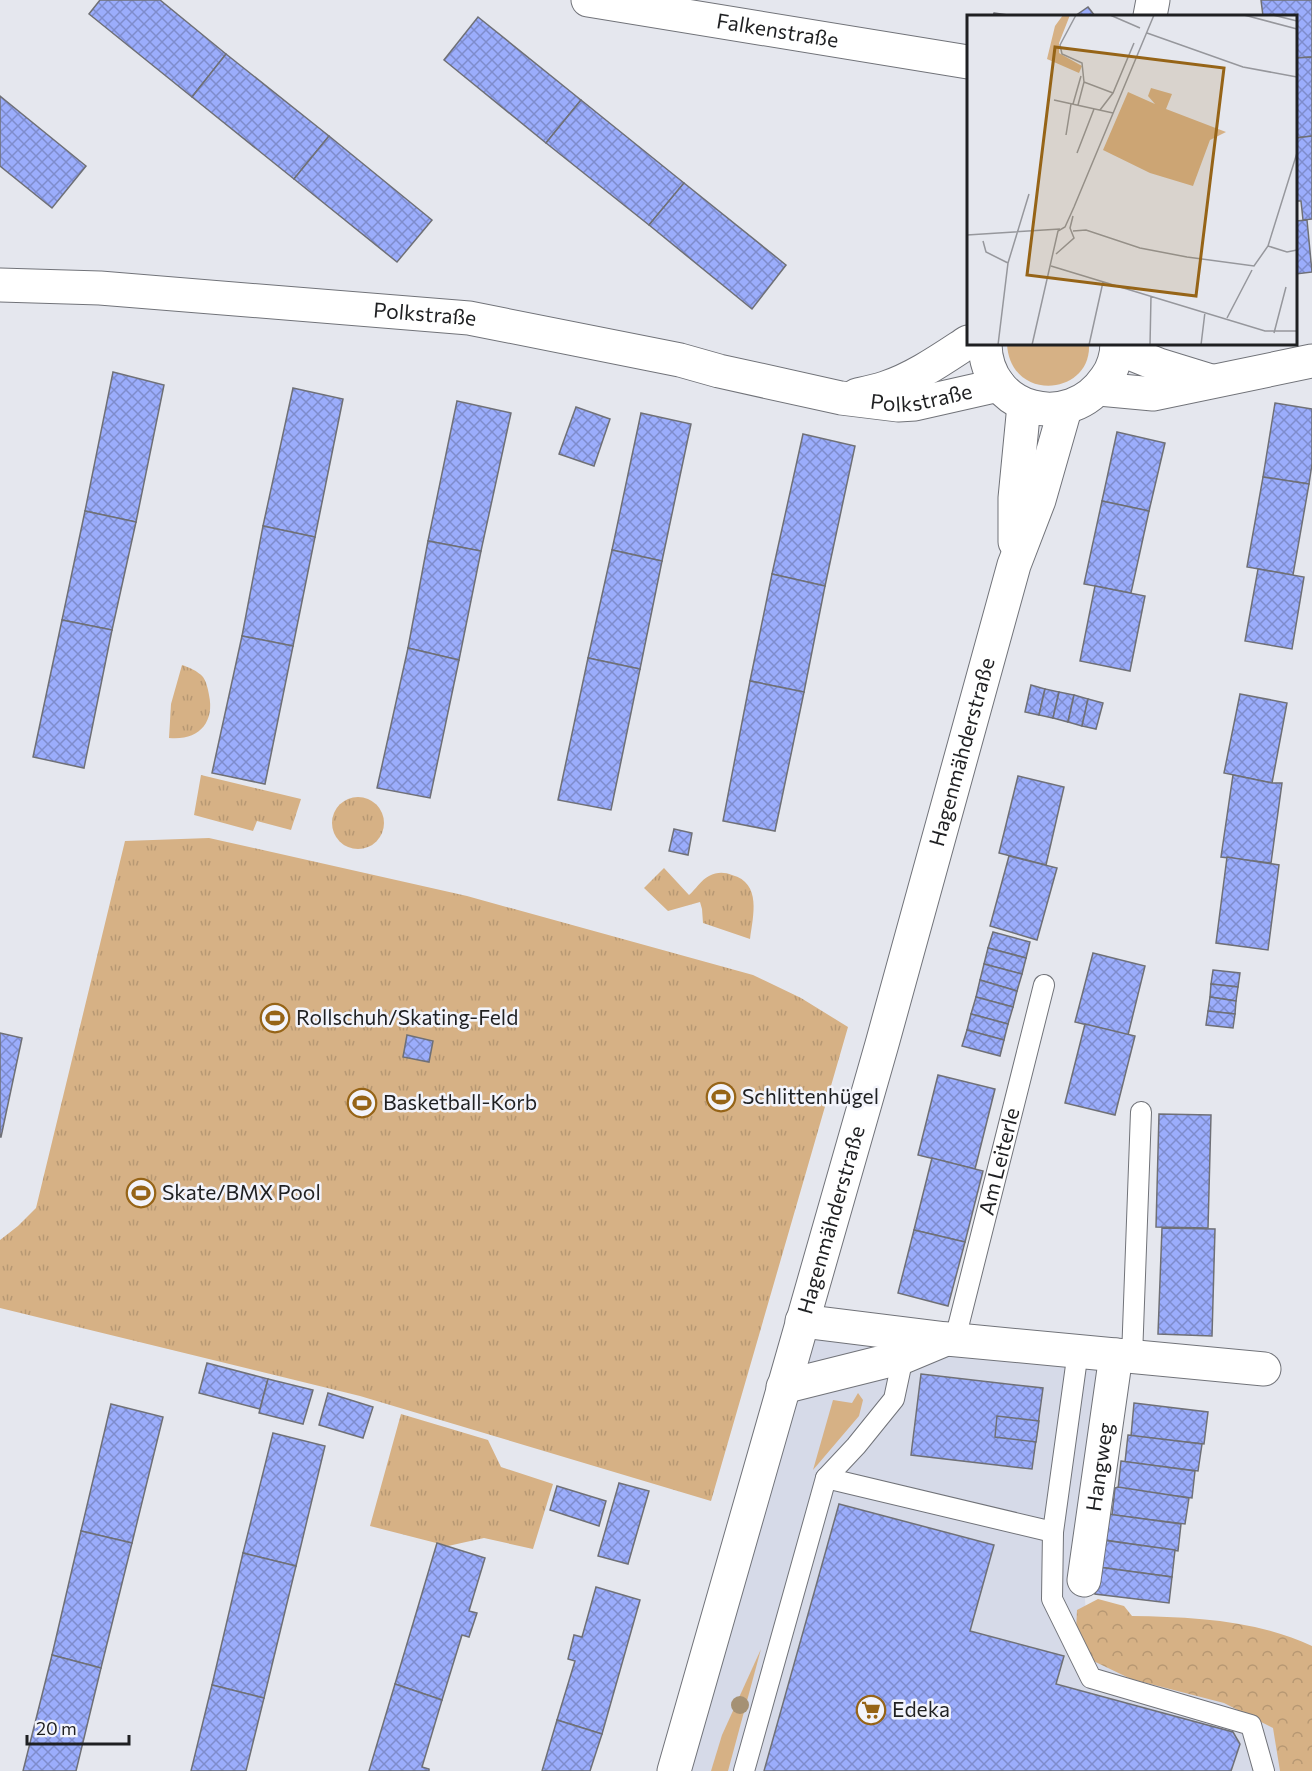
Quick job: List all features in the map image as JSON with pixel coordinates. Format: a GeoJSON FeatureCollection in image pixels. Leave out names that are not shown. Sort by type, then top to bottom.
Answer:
{"type":"FeatureCollection","features":[{"type":"Feature","properties":{"kind":"street","name":"Falkenstraße"},"geometry":{"type":"LineString","coordinates":[[588,0],[725,11],[967,62]]}},
{"type":"Feature","properties":{"kind":"street"},"geometry":{"type":"LineString","coordinates":[[1150,15],[1153,0]]}},
{"type":"Feature","properties":{"kind":"street","name":"Polkstraße"},"geometry":{"type":"LineString","coordinates":[[0,285],[100,288],[470,318],[680,360],[841,398],[898,405],[1011,395]]}},
{"type":"Feature","properties":{"kind":"street","name":"Polkstraße"},"geometry":{"type":"LineString","coordinates":[[841,398],[884,389],[898,383],[967,343]]}},
{"type":"Feature","properties":{"kind":"street"},"geometry":{"type":"LineString","coordinates":[[985,345],[985,356],[994,379],[1011,395],[1044,410],[1065,409],[1084,401],[1099,389],[1112,370],[1117,346],[1159,364],[1213,382]]}},
{"type":"Feature","properties":{"kind":"street"},"geometry":{"type":"LineString","coordinates":[[1099,389],[1153,394],[1312,361]]}},
{"type":"Feature","properties":{"kind":"street","name":"Hagenmähderstraße"},"geometry":{"type":"LineString","coordinates":[[1011,395],[1015,498],[1014,565]]}},
{"type":"Feature","properties":{"kind":"street","name":"Hagenmähderstraße"},"geometry":{"type":"LineString","coordinates":[[674,1771],[882,1044],[1014,565],[1039,500],[1065,409]]}},
{"type":"Feature","properties":{"kind":"street"},"geometry":{"type":"LineString","coordinates":[[802,1321],[905,1345]]}},
{"type":"Feature","properties":{"kind":"street"},"geometry":{"type":"LineString","coordinates":[[783,1387],[905,1345],[951,1339],[1264,1369]]}},
{"type":"Feature","properties":{"kind":"street","name":"Hangweg"},"geometry":{"type":"LineString","coordinates":[[1084,1580],[1124,1356]]}},
{"type":"Feature","properties":{"kind":"lane","name":"Am Leiterle"},"geometry":{"type":"LineString","coordinates":[[951,1339],[1044,985]]}},
{"type":"Feature","properties":{"kind":"lane"},"geometry":{"type":"LineString","coordinates":[[1124,1356],[1141,1112]]}},
{"type":"Feature","properties":{"kind":"lane"},"geometry":{"type":"LineString","coordinates":[[744,1771],[826,1478],[894,1399],[905,1345]]}},
{"type":"Feature","properties":{"kind":"lane"},"geometry":{"type":"LineString","coordinates":[[1078,1352],[1053,1532],[1052,1599],[1091,1678],[1251,1725],[1264,1771]]}},
{"type":"Feature","properties":{"kind":"lane"},"geometry":{"type":"LineString","coordinates":[[826,1478],[1053,1532]]}},
{"type":"Feature","properties":{"kind":"shaded area"},"geometry":{"type":"Polygon","coordinates":[[[802,1321],[1116,1355],[1084,1580],[1086,1618],[1212,1641],[1312,1771],[674,1771],[802,1321]]]}},
{"type":"Feature","properties":{"kind":"green space"},"geometry":{"type":"Polygon","coordinates":[[[1007,345],[1089,345],[1086,361],[1078,374],[1065,382],[1050,386],[1035,384],[1022,376],[1012,363],[1007,345]]]}},
{"type":"Feature","properties":{"kind":"green space"},"geometry":{"type":"Polygon","coordinates":[[[182,665],[196,671],[204,679],[209,695],[209,714],[207,722],[196,733],[179,738],[169,738],[171,704],[182,665]]]}},
{"type":"Feature","properties":{"kind":"green space"},"geometry":{"type":"Polygon","coordinates":[[[201,775],[301,799],[291,830],[257,821],[253,831],[194,815],[201,775]]]}},
{"type":"Feature","properties":{"kind":"green space"},"geometry":{"type":"Polygon","coordinates":[[[353,797],[363,797],[377,804],[384,823],[377,842],[363,849],[353,849],[343,845],[336,838],[332,828],[332,818],[336,808],[343,801],[353,797]]]}},
{"type":"Feature","properties":{"kind":"green space"},"geometry":{"type":"Polygon","coordinates":[[[209,838],[467,896],[753,975],[801,998],[848,1027],[711,1501],[360,1396],[0,1308],[0,1240],[36,1208],[125,841],[209,838]]]}},
{"type":"Feature","properties":{"kind":"green space"},"geometry":{"type":"Polygon","coordinates":[[[664,868],[689,895],[703,880],[715,874],[726,873],[742,879],[752,893],[754,911],[750,939],[703,923],[700,902],[668,911],[644,888],[664,868]]]}},
{"type":"Feature","properties":{"kind":"green space"},"geometry":{"type":"Polygon","coordinates":[[[858,1393],[863,1400],[859,1416],[813,1470],[833,1400],[852,1403],[858,1393]]]}},
{"type":"Feature","properties":{"kind":"green space"},"geometry":{"type":"Polygon","coordinates":[[[401,1414],[488,1440],[501,1467],[553,1484],[533,1549],[484,1538],[448,1546],[370,1526],[401,1414]]]}},
{"type":"Feature","properties":{"kind":"green space"},"geometry":{"type":"Polygon","coordinates":[[[1098,1599],[1124,1606],[1132,1616],[1178,1617],[1247,1625],[1291,1637],[1312,1646],[1312,1771],[1280,1771],[1273,1728],[1224,1703],[1131,1679],[1085,1657],[1076,1631],[1077,1610],[1098,1599]]]}},
{"type":"Feature","properties":{"kind":"green space"},"geometry":{"type":"Polygon","coordinates":[[[761,1649],[728,1771],[711,1771],[722,1735],[761,1649]]]}},
{"type":"Feature","properties":{"kind":"building"},"geometry":{"type":"Polygon","coordinates":[[[100,0],[160,0],[226,54],[192,97],[89,14],[100,0]]]}},
{"type":"Feature","properties":{"kind":"building"},"geometry":{"type":"Polygon","coordinates":[[[1261,0],[1312,0],[1312,57],[1297,58],[1297,15],[1263,15],[1261,0]]]}},
{"type":"Feature","properties":{"kind":"building"},"geometry":{"type":"Polygon","coordinates":[[[1088,7],[1094,15],[1076,15],[1088,7]]]}},
{"type":"Feature","properties":{"kind":"building"},"geometry":{"type":"Polygon","coordinates":[[[478,17],[581,100],[546,143],[444,60],[478,17]]]}},
{"type":"Feature","properties":{"kind":"building"},"geometry":{"type":"Polygon","coordinates":[[[226,54],[329,136],[294,179],[192,97],[226,54]]]}},
{"type":"Feature","properties":{"kind":"building"},"geometry":{"type":"Polygon","coordinates":[[[1312,57],[1312,136],[1297,138],[1297,58],[1312,57]]]}},
{"type":"Feature","properties":{"kind":"building"},"geometry":{"type":"Polygon","coordinates":[[[0,96],[86,166],[52,208],[0,166],[0,96]]]}},
{"type":"Feature","properties":{"kind":"building"},"geometry":{"type":"Polygon","coordinates":[[[581,100],[684,183],[649,225],[546,143],[581,100]]]}},
{"type":"Feature","properties":{"kind":"building"},"geometry":{"type":"Polygon","coordinates":[[[329,136],[432,220],[397,262],[294,179],[329,136]]]}},
{"type":"Feature","properties":{"kind":"building"},"geometry":{"type":"Polygon","coordinates":[[[1312,136],[1312,219],[1303,220],[1301,201],[1297,201],[1297,138],[1312,136]]]}},
{"type":"Feature","properties":{"kind":"building"},"geometry":{"type":"Polygon","coordinates":[[[684,183],[786,265],[752,309],[649,225],[684,183]]]}},
{"type":"Feature","properties":{"kind":"building"},"geometry":{"type":"Polygon","coordinates":[[[1307,220],[1312,272],[1297,274],[1297,221],[1307,220]]]}},
{"type":"Feature","properties":{"kind":"building"},"geometry":{"type":"Polygon","coordinates":[[[113,372],[164,385],[136,522],[85,511],[113,372]]]}},
{"type":"Feature","properties":{"kind":"building"},"geometry":{"type":"Polygon","coordinates":[[[293,388],[343,399],[315,537],[263,526],[293,388]]]}},
{"type":"Feature","properties":{"kind":"building"},"geometry":{"type":"Polygon","coordinates":[[[457,401],[511,413],[481,551],[428,541],[457,401]]]}},
{"type":"Feature","properties":{"kind":"building"},"geometry":{"type":"Polygon","coordinates":[[[1275,403],[1312,409],[1312,464],[1309,484],[1263,477],[1275,403]]]}},
{"type":"Feature","properties":{"kind":"building"},"geometry":{"type":"Polygon","coordinates":[[[576,407],[610,419],[594,466],[559,454],[576,407]]]}},
{"type":"Feature","properties":{"kind":"building"},"geometry":{"type":"Polygon","coordinates":[[[641,413],[691,424],[662,561],[612,550],[641,413]]]}},
{"type":"Feature","properties":{"kind":"building"},"geometry":{"type":"Polygon","coordinates":[[[1117,432],[1165,443],[1149,511],[1102,501],[1117,432]]]}},
{"type":"Feature","properties":{"kind":"building"},"geometry":{"type":"Polygon","coordinates":[[[803,434],[855,446],[825,586],[772,574],[803,434]]]}},
{"type":"Feature","properties":{"kind":"building"},"geometry":{"type":"Polygon","coordinates":[[[1263,477],[1309,484],[1293,575],[1247,567],[1263,477]]]}},
{"type":"Feature","properties":{"kind":"building"},"geometry":{"type":"Polygon","coordinates":[[[1102,501],[1149,511],[1131,593],[1084,584],[1102,501]]]}},
{"type":"Feature","properties":{"kind":"building"},"geometry":{"type":"Polygon","coordinates":[[[85,511],[136,522],[112,630],[62,620],[85,511]]]}},
{"type":"Feature","properties":{"kind":"building"},"geometry":{"type":"Polygon","coordinates":[[[263,526],[315,537],[293,646],[242,636],[263,526]]]}},
{"type":"Feature","properties":{"kind":"building"},"geometry":{"type":"Polygon","coordinates":[[[428,541],[481,551],[459,660],[408,648],[428,541]]]}},
{"type":"Feature","properties":{"kind":"building"},"geometry":{"type":"Polygon","coordinates":[[[612,550],[662,561],[640,669],[588,658],[612,550]]]}},
{"type":"Feature","properties":{"kind":"building"},"geometry":{"type":"Polygon","coordinates":[[[1258,569],[1304,577],[1292,649],[1245,641],[1258,569]]]}},
{"type":"Feature","properties":{"kind":"building"},"geometry":{"type":"Polygon","coordinates":[[[772,574],[825,586],[804,692],[750,681],[772,574]]]}},
{"type":"Feature","properties":{"kind":"building"},"geometry":{"type":"Polygon","coordinates":[[[1095,586],[1145,596],[1130,671],[1080,661],[1095,586]]]}},
{"type":"Feature","properties":{"kind":"building"},"geometry":{"type":"Polygon","coordinates":[[[62,620],[112,630],[84,768],[33,757],[62,620]]]}},
{"type":"Feature","properties":{"kind":"building"},"geometry":{"type":"Polygon","coordinates":[[[242,636],[293,646],[265,784],[212,773],[242,636]]]}},
{"type":"Feature","properties":{"kind":"building"},"geometry":{"type":"Polygon","coordinates":[[[408,648],[459,660],[430,798],[377,788],[408,648]]]}},
{"type":"Feature","properties":{"kind":"building"},"geometry":{"type":"Polygon","coordinates":[[[588,658],[640,669],[611,810],[558,800],[588,658]]]}},
{"type":"Feature","properties":{"kind":"building"},"geometry":{"type":"Polygon","coordinates":[[[750,681],[804,692],[775,831],[723,821],[750,681]]]}},
{"type":"Feature","properties":{"kind":"building"},"geometry":{"type":"Polygon","coordinates":[[[1031,685],[1045,689],[1039,715],[1025,712],[1031,685]]]}},
{"type":"Feature","properties":{"kind":"building"},"geometry":{"type":"Polygon","coordinates":[[[1045,689],[1059,692],[1053,718],[1039,715],[1045,689]]]}},
{"type":"Feature","properties":{"kind":"building"},"geometry":{"type":"Polygon","coordinates":[[[1059,692],[1074,695],[1068,722],[1053,718],[1059,692]]]}},
{"type":"Feature","properties":{"kind":"building"},"geometry":{"type":"Polygon","coordinates":[[[1240,694],[1287,703],[1272,783],[1224,773],[1240,694]]]}},
{"type":"Feature","properties":{"kind":"building"},"geometry":{"type":"Polygon","coordinates":[[[1074,695],[1088,699],[1082,726],[1068,722],[1074,695]]]}},
{"type":"Feature","properties":{"kind":"building"},"geometry":{"type":"Polygon","coordinates":[[[1088,699],[1103,703],[1096,729],[1082,726],[1088,699]]]}},
{"type":"Feature","properties":{"kind":"building"},"geometry":{"type":"Polygon","coordinates":[[[1233,775],[1282,783],[1271,863],[1221,857],[1233,775]]]}},
{"type":"Feature","properties":{"kind":"building"},"geometry":{"type":"Polygon","coordinates":[[[1018,776],[1064,787],[1046,865],[999,853],[1018,776]]]}},
{"type":"Feature","properties":{"kind":"building"},"geometry":{"type":"Polygon","coordinates":[[[674,829],[692,833],[688,855],[669,851],[674,829]]]}},
{"type":"Feature","properties":{"kind":"building"},"geometry":{"type":"Polygon","coordinates":[[[1009,856],[1057,868],[1037,940],[990,926],[1009,856]]]}},
{"type":"Feature","properties":{"kind":"building"},"geometry":{"type":"Polygon","coordinates":[[[1227,857],[1279,865],[1268,950],[1216,943],[1227,857]]]}},
{"type":"Feature","properties":{"kind":"building"},"geometry":{"type":"Polygon","coordinates":[[[993,932],[1030,942],[1026,958],[988,948],[993,932]]]}},
{"type":"Feature","properties":{"kind":"building"},"geometry":{"type":"Polygon","coordinates":[[[988,948],[1026,958],[1022,974],[984,964],[988,948]]]}},
{"type":"Feature","properties":{"kind":"building"},"geometry":{"type":"Polygon","coordinates":[[[1093,953],[1145,966],[1128,1035],[1075,1022],[1093,953]]]}},
{"type":"Feature","properties":{"kind":"building"},"geometry":{"type":"Polygon","coordinates":[[[984,964],[1022,974],[1017,991],[980,980],[984,964]]]}},
{"type":"Feature","properties":{"kind":"building"},"geometry":{"type":"Polygon","coordinates":[[[1213,970],[1240,973],[1238,987],[1211,984],[1213,970]]]}},
{"type":"Feature","properties":{"kind":"building"},"geometry":{"type":"Polygon","coordinates":[[[980,980],[1017,991],[1013,1007],[976,997],[980,980]]]}},
{"type":"Feature","properties":{"kind":"building"},"geometry":{"type":"Polygon","coordinates":[[[1211,984],[1238,987],[1236,1001],[1210,997],[1211,984]]]}},
{"type":"Feature","properties":{"kind":"building"},"geometry":{"type":"Polygon","coordinates":[[[976,997],[1013,1007],[1008,1024],[971,1014],[976,997]]]}},
{"type":"Feature","properties":{"kind":"building"},"geometry":{"type":"Polygon","coordinates":[[[1210,997],[1236,1001],[1235,1014],[1208,1011],[1210,997]]]}},
{"type":"Feature","properties":{"kind":"building"},"geometry":{"type":"Polygon","coordinates":[[[1208,1011],[1235,1014],[1233,1028],[1206,1025],[1208,1011]]]}},
{"type":"Feature","properties":{"kind":"building"},"geometry":{"type":"Polygon","coordinates":[[[971,1014],[1008,1024],[1004,1040],[967,1030],[971,1014]]]}},
{"type":"Feature","properties":{"kind":"building"},"geometry":{"type":"Polygon","coordinates":[[[1085,1024],[1135,1036],[1115,1115],[1065,1103],[1085,1024]]]}},
{"type":"Feature","properties":{"kind":"building"},"geometry":{"type":"Polygon","coordinates":[[[967,1030],[1004,1040],[1000,1056],[962,1046],[967,1030]]]}},
{"type":"Feature","properties":{"kind":"building"},"geometry":{"type":"Polygon","coordinates":[[[0,1033],[22,1038],[1,1137],[0,1137],[0,1033]]]}},
{"type":"Feature","properties":{"kind":"building"},"geometry":{"type":"Polygon","coordinates":[[[407,1035],[433,1041],[429,1062],[403,1057],[407,1035]]]}},
{"type":"Feature","properties":{"kind":"building"},"geometry":{"type":"Polygon","coordinates":[[[938,1075],[995,1089],[975,1169],[918,1155],[938,1075]]]}},
{"type":"Feature","properties":{"kind":"building"},"geometry":{"type":"Polygon","coordinates":[[[1159,1114],[1211,1115],[1208,1228],[1156,1227],[1159,1114]]]}},
{"type":"Feature","properties":{"kind":"building"},"geometry":{"type":"Polygon","coordinates":[[[932,1158],[983,1171],[965,1242],[914,1230],[932,1158]]]}},
{"type":"Feature","properties":{"kind":"building"},"geometry":{"type":"Polygon","coordinates":[[[1162,1228],[1215,1229],[1212,1336],[1158,1334],[1162,1228]]]}},
{"type":"Feature","properties":{"kind":"building"},"geometry":{"type":"Polygon","coordinates":[[[914,1230],[965,1242],[948,1306],[898,1293],[914,1230]]]}},
{"type":"Feature","properties":{"kind":"building"},"geometry":{"type":"Polygon","coordinates":[[[207,1363],[268,1379],[260,1409],[199,1393],[207,1363]]]}},
{"type":"Feature","properties":{"kind":"building"},"geometry":{"type":"Polygon","coordinates":[[[921,1374],[1043,1388],[1032,1469],[911,1455],[921,1374]]]}},
{"type":"Feature","properties":{"kind":"building"},"geometry":{"type":"Polygon","coordinates":[[[268,1379],[313,1390],[303,1424],[259,1413],[268,1379]]]}},
{"type":"Feature","properties":{"kind":"building"},"geometry":{"type":"Polygon","coordinates":[[[328,1393],[373,1407],[363,1438],[319,1425],[328,1393]]]}},
{"type":"Feature","properties":{"kind":"building"},"geometry":{"type":"Polygon","coordinates":[[[1134,1403],[1208,1412],[1204,1444],[1131,1436],[1134,1403]]]}},
{"type":"Feature","properties":{"kind":"building"},"geometry":{"type":"Polygon","coordinates":[[[111,1404],[163,1417],[132,1543],[81,1531],[111,1404]]]}},
{"type":"Feature","properties":{"kind":"building"},"geometry":{"type":"Polygon","coordinates":[[[997,1416],[1039,1421],[1036,1442],[995,1437],[997,1416]]]}},
{"type":"Feature","properties":{"kind":"building"},"geometry":{"type":"Polygon","coordinates":[[[273,1433],[325,1446],[296,1566],[243,1553],[273,1433]]]}},
{"type":"Feature","properties":{"kind":"building"},"geometry":{"type":"Polygon","coordinates":[[[1128,1435],[1202,1444],[1198,1471],[1125,1462],[1128,1435]]]}},
{"type":"Feature","properties":{"kind":"building"},"geometry":{"type":"Polygon","coordinates":[[[1121,1461],[1195,1471],[1192,1498],[1118,1489],[1121,1461]]]}},
{"type":"Feature","properties":{"kind":"building"},"geometry":{"type":"Polygon","coordinates":[[[619,1483],[649,1491],[628,1564],[598,1556],[619,1483]]]}},
{"type":"Feature","properties":{"kind":"building"},"geometry":{"type":"Polygon","coordinates":[[[557,1486],[606,1501],[599,1526],[550,1510],[557,1486]]]}},
{"type":"Feature","properties":{"kind":"building"},"geometry":{"type":"Polygon","coordinates":[[[1115,1488],[1189,1498],[1185,1524],[1112,1515],[1115,1488]]]}},
{"type":"Feature","properties":{"kind":"building"},"geometry":{"type":"Polygon","coordinates":[[[839,1504],[994,1545],[970,1631],[1064,1656],[1056,1684],[1233,1732],[1240,1744],[1231,1771],[764,1771],[839,1504]]]}},
{"type":"Feature","properties":{"kind":"building"},"geometry":{"type":"Polygon","coordinates":[[[1108,1514],[1181,1524],[1178,1551],[1105,1540],[1108,1514]]]}},
{"type":"Feature","properties":{"kind":"building"},"geometry":{"type":"Polygon","coordinates":[[[81,1531],[132,1543],[101,1668],[52,1655],[81,1531]]]}},
{"type":"Feature","properties":{"kind":"building"},"geometry":{"type":"Polygon","coordinates":[[[1102,1540],[1175,1550],[1172,1577],[1098,1567],[1102,1540]]]}},
{"type":"Feature","properties":{"kind":"building"},"geometry":{"type":"Polygon","coordinates":[[[437,1543],[485,1558],[469,1611],[477,1613],[469,1637],[462,1635],[442,1700],[395,1684],[437,1543]]]}},
{"type":"Feature","properties":{"kind":"building"},"geometry":{"type":"Polygon","coordinates":[[[243,1553],[296,1566],[264,1698],[212,1685],[243,1553]]]}},
{"type":"Feature","properties":{"kind":"building"},"geometry":{"type":"Polygon","coordinates":[[[1098,1567],[1172,1577],[1169,1603],[1095,1594],[1098,1567]]]}},
{"type":"Feature","properties":{"kind":"building"},"geometry":{"type":"Polygon","coordinates":[[[596,1587],[640,1600],[602,1734],[557,1720],[575,1661],[568,1659],[574,1635],[582,1637],[596,1587]]]}},
{"type":"Feature","properties":{"kind":"building"},"geometry":{"type":"Polygon","coordinates":[[[52,1655],[101,1668],[76,1771],[23,1771],[52,1655]]]}},
{"type":"Feature","properties":{"kind":"building"},"geometry":{"type":"Polygon","coordinates":[[[395,1684],[442,1700],[422,1767],[429,1771],[369,1771],[395,1684]]]}},
{"type":"Feature","properties":{"kind":"building"},"geometry":{"type":"Polygon","coordinates":[[[212,1685],[264,1698],[246,1771],[191,1771],[212,1685]]]}},
{"type":"Feature","properties":{"kind":"building"},"geometry":{"type":"Polygon","coordinates":[[[557,1720],[602,1734],[590,1771],[542,1771],[557,1720]]]}},
{"type":"Feature","properties":{"kind":"place","name":"Rollschuh/Skating-Feld"},"geometry":{"type":"Point","coordinates":[275,1018]}},
{"type":"Feature","properties":{"kind":"place","name":"Schlittenhügel"},"geometry":{"type":"Point","coordinates":[721,1097]}},
{"type":"Feature","properties":{"kind":"place","name":"Basketball-Korb"},"geometry":{"type":"Point","coordinates":[362,1103]}},
{"type":"Feature","properties":{"kind":"place","name":"Skate/BMX Pool"},"geometry":{"type":"Point","coordinates":[141,1193]}},
{"type":"Feature","properties":{"kind":"place","name":"Edeka"},"geometry":{"type":"Point","coordinates":[871,1710]}}]}
